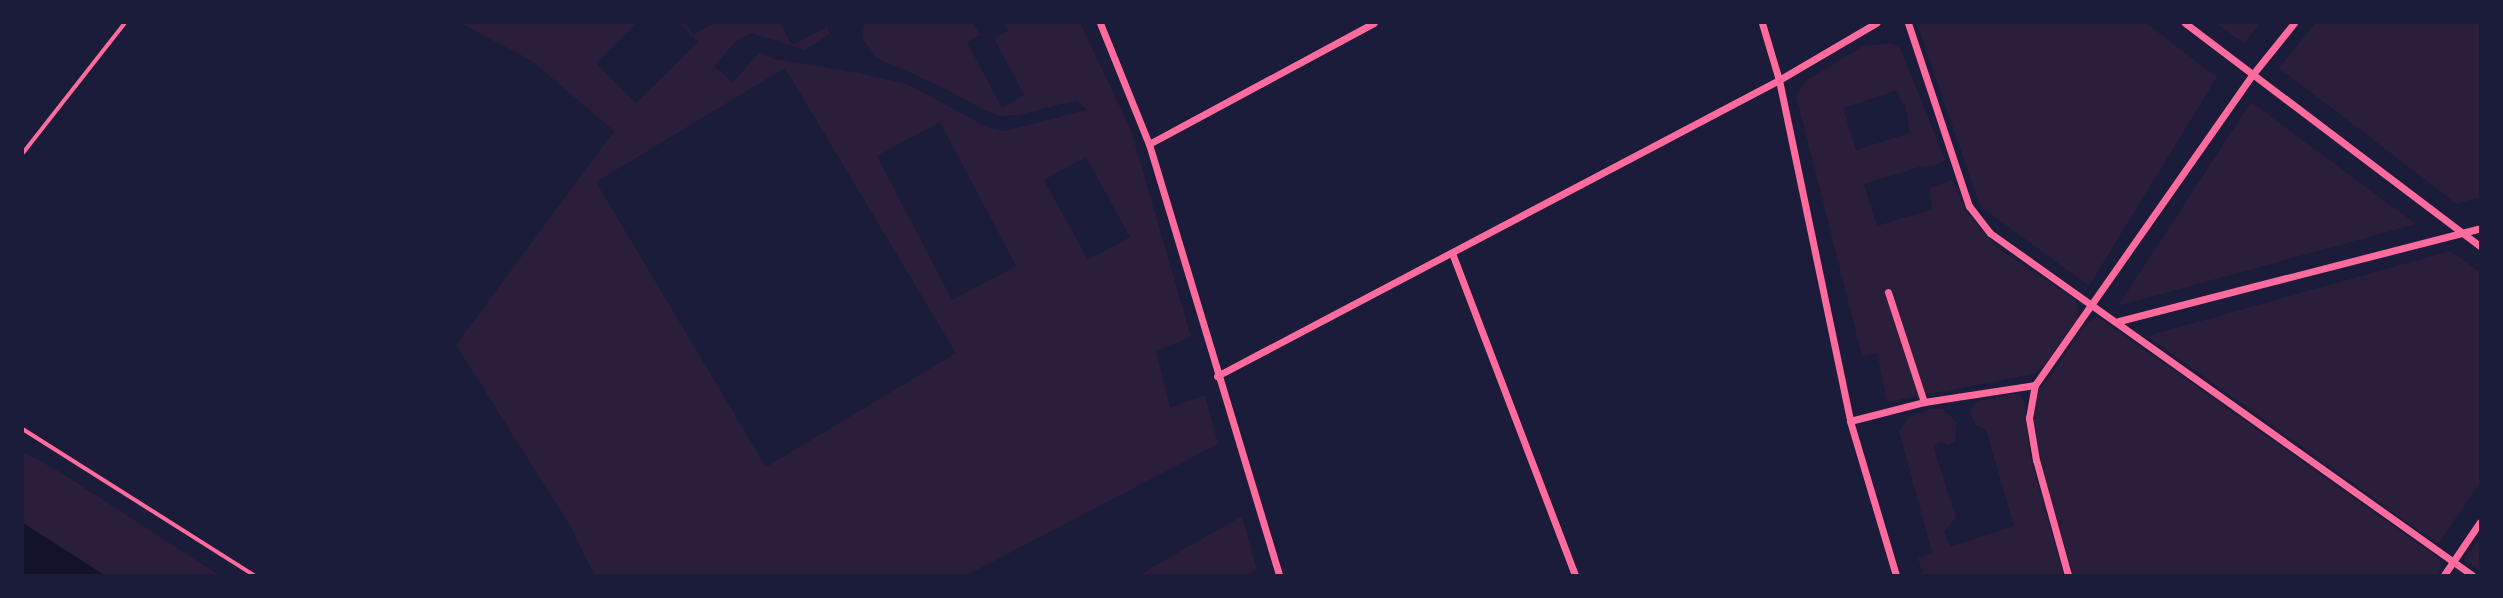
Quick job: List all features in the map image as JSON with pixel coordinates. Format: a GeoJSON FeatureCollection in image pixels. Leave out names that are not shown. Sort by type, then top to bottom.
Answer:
{"type":"FeatureCollection","features":[{"type":"Feature","properties":{"kind":"street"},"geometry":{"type":"LineString","coordinates":[[1100,23],[1149,144],[1279,575]]}},
{"type":"Feature","properties":{"kind":"street"},"geometry":{"type":"LineString","coordinates":[[1149,144],[1374,23]]}},
{"type":"Feature","properties":{"kind":"street"},"geometry":{"type":"LineString","coordinates":[[1762,23],[1779,80],[1850,421],[1896,575]]}},
{"type":"Feature","properties":{"kind":"street"},"geometry":{"type":"LineString","coordinates":[[1217,376],[1779,80],[1876,23]]}},
{"type":"Feature","properties":{"kind":"street"},"geometry":{"type":"LineString","coordinates":[[1908,23],[1969,206],[1990,233],[2119,321],[2472,575]]}},
{"type":"Feature","properties":{"kind":"street"},"geometry":{"type":"LineString","coordinates":[[2185,23],[2480,246]]}},
{"type":"Feature","properties":{"kind":"street"},"geometry":{"type":"LineString","coordinates":[[2068,575],[2036,460],[2029,418],[2035,385],[2094,305],[2253,74],[2294,23]]}},
{"type":"Feature","properties":{"kind":"street"},"geometry":{"type":"LineString","coordinates":[[2119,321],[2480,228]]}},
{"type":"Feature","properties":{"kind":"street"},"geometry":{"type":"LineString","coordinates":[[1452,253],[1575,575]]}},
{"type":"Feature","properties":{"kind":"street"},"geometry":{"type":"LineString","coordinates":[[1888,292],[1924,402]]}},
{"type":"Feature","properties":{"kind":"street"},"geometry":{"type":"LineString","coordinates":[[1850,421],[1924,402],[2035,385]]}},
{"type":"Feature","properties":{"kind":"street"},"geometry":{"type":"LineString","coordinates":[[2444,575],[2480,523]]}},
{"type":"Feature","properties":{"kind":"path"},"geometry":{"type":"LineString","coordinates":[[23,153],[125,23]]}},
{"type":"Feature","properties":{"kind":"path"},"geometry":{"type":"LineString","coordinates":[[23,429],[254,575]]}},
{"type":"Feature","properties":{"kind":"shaded area"},"geometry":{"type":"Polygon","coordinates":[[[460,23],[636,23],[596,63],[636,103],[698,42],[679,23],[686,23],[693,35],[714,23],[780,23],[792,45],[827,27],[830,34],[804,50],[752,33],[737,40],[714,66],[733,82],[760,52],[774,59],[859,73],[909,85],[989,128],[1005,131],[1086,110],[1077,100],[1019,115],[1000,116],[984,110],[940,86],[877,58],[862,38],[864,23],[973,23],[980,35],[967,42],[1002,108],[1024,95],[994,38],[1008,31],[1004,23],[1080,23],[1131,130],[1191,337],[1156,351],[1170,408],[1205,395],[1218,444],[967,575],[594,575],[571,527],[456,345],[614,131],[532,61],[460,23]],[[785,68],[596,182],[766,467],[956,353],[785,68]],[[940,122],[877,156],[952,300],[1016,266],[940,122]],[[1086,157],[1044,180],[1088,260],[1130,237],[1086,157]]]}},
{"type":"Feature","properties":{"kind":"shaded area"},"geometry":{"type":"Polygon","coordinates":[[[1917,23],[2146,23],[2217,77],[2089,286],[1980,206],[1917,23]]]}},
{"type":"Feature","properties":{"kind":"shaded area"},"geometry":{"type":"Polygon","coordinates":[[[2215,23],[2261,23],[2244,43],[2215,23]]]}},
{"type":"Feature","properties":{"kind":"shaded area"},"geometry":{"type":"Polygon","coordinates":[[[2315,23],[2480,23],[2480,197],[2457,204],[2279,68],[2315,23]]]}},
{"type":"Feature","properties":{"kind":"shaded area"},"geometry":{"type":"Polygon","coordinates":[[[1892,43],[1900,48],[1945,160],[1937,165],[1919,167],[1864,184],[1877,226],[1932,209],[1929,188],[1952,180],[1966,211],[1999,249],[2076,300],[2079,317],[2044,366],[2034,374],[1887,402],[1877,353],[1862,356],[1796,95],[1807,80],[1863,46],[1892,43]],[[1897,90],[1843,108],[1856,150],[1910,133],[1905,103],[1902,104],[1897,90]]]}},
{"type":"Feature","properties":{"kind":"shaded area"},"geometry":{"type":"Polygon","coordinates":[[[2251,102],[2416,224],[2118,306],[2251,102]]]}},
{"type":"Feature","properties":{"kind":"shaded area"},"geometry":{"type":"Polygon","coordinates":[[[2450,251],[2480,272],[2480,483],[2438,544],[2147,336],[2450,251]]]}},
{"type":"Feature","properties":{"kind":"shaded area"},"geometry":{"type":"Polygon","coordinates":[[[2098,317],[2440,559],[2438,575],[2073,575],[2041,464],[2033,416],[2035,397],[2088,322],[2098,317]]]}},
{"type":"Feature","properties":{"kind":"shaded area"},"geometry":{"type":"Polygon","coordinates":[[[2019,393],[2025,402],[2030,457],[2064,575],[1923,575],[1918,558],[1932,552],[1899,431],[1908,418],[1930,409],[1942,409],[1957,422],[1955,441],[1949,445],[1941,442],[1933,446],[1956,518],[1944,531],[1950,547],[2014,526],[1986,430],[1975,425],[1970,412],[1976,401],[2019,393]]]}},
{"type":"Feature","properties":{"kind":"shaded area"},"geometry":{"type":"Polygon","coordinates":[[[23,452],[60,472],[219,575],[104,575],[23,523],[23,452]]]}},
{"type":"Feature","properties":{"kind":"shaded area"},"geometry":{"type":"Polygon","coordinates":[[[1242,516],[1257,570],[1248,575],[1139,575],[1242,516]]]}},
{"type":"Feature","properties":{"kind":"shaded area"},"geometry":{"type":"Polygon","coordinates":[[[23,523],[104,575],[23,575],[23,523]]]}},
{"type":"Feature","properties":{"kind":"shaded area"},"geometry":{"type":"Polygon","coordinates":[[[2480,538],[2480,571],[2464,560],[2480,538]]]}}]}
